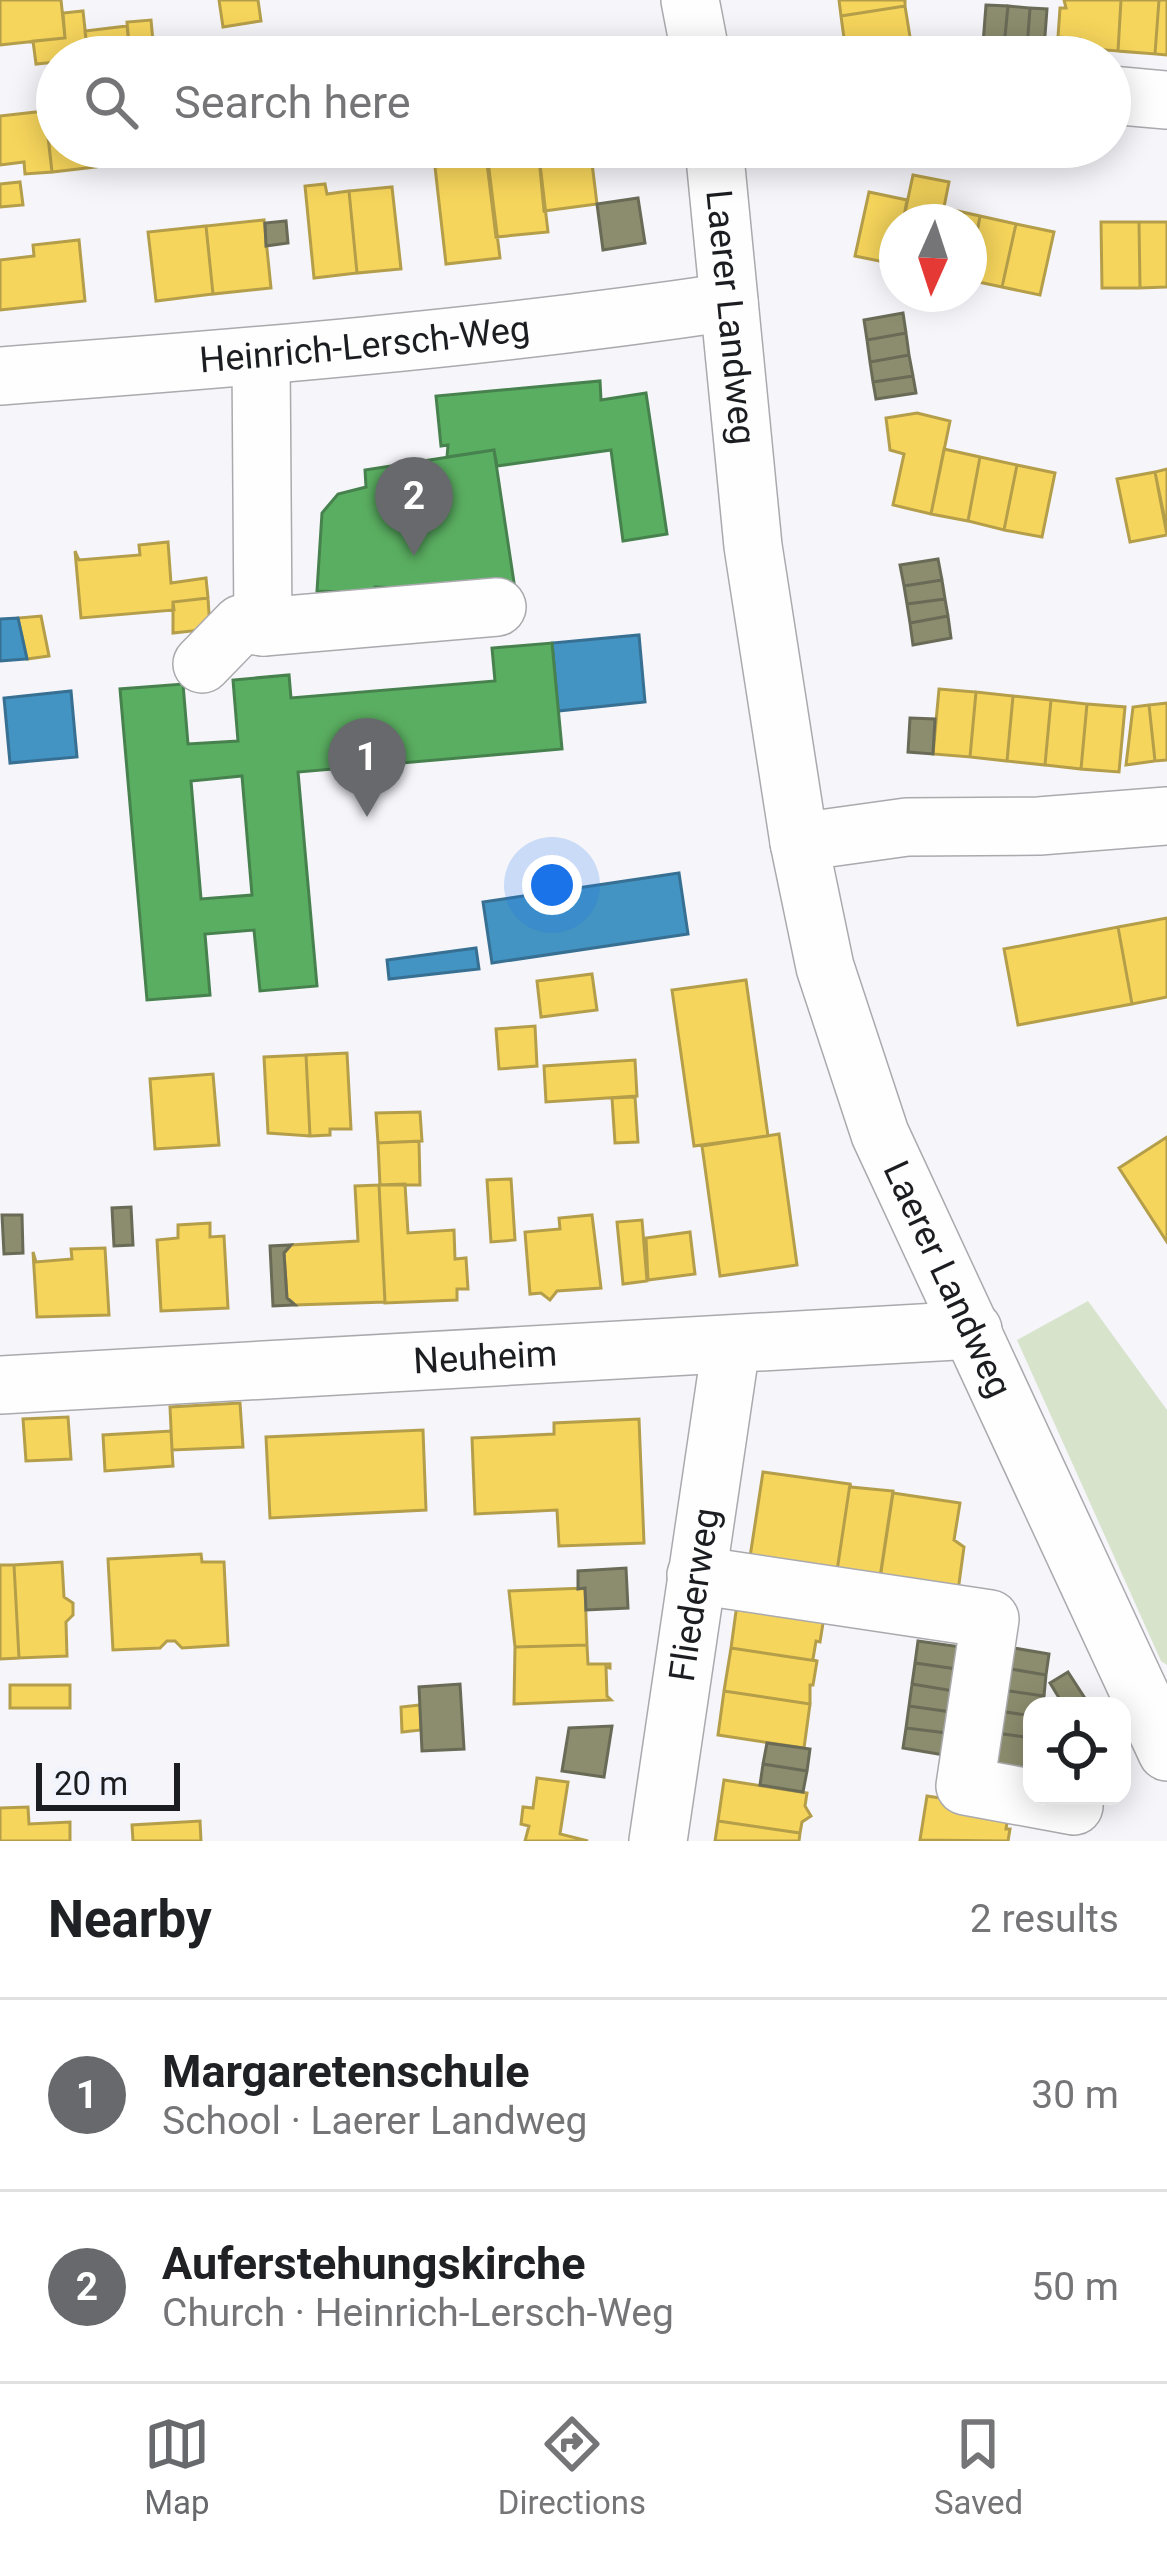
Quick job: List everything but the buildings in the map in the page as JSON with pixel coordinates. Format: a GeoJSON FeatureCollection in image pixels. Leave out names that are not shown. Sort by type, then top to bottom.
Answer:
{"type":"FeatureCollection","features":[{"type":"Feature","properties":{"kind":"street"},"geometry":{"type":"LineString","coordinates":[[690,0],[696,36]]}},
{"type":"Feature","properties":{"kind":"street"},"geometry":{"type":"LineString","coordinates":[[1131,97],[1167,100]]}},
{"type":"Feature","properties":{"kind":"street","name":"Laerer Landweg"},"geometry":{"type":"LineString","coordinates":[[716,168],[753,546],[799,842],[825,967],[880,1134],[973,1330],[1132,1708],[1167,1752]]}},
{"type":"Feature","properties":{"kind":"street","name":"Heinrich-Lersch-Weg"},"geometry":{"type":"LineString","coordinates":[[0,376],[260,357],[585,324],[729,302]]}},
{"type":"Feature","properties":{"kind":"street"},"geometry":{"type":"LineString","coordinates":[[260,357],[263,627]]}},
{"type":"Feature","properties":{"kind":"street"},"geometry":{"type":"LineString","coordinates":[[202,664],[241,624],[263,627],[497,608]]}},
{"type":"Feature","properties":{"kind":"street"},"geometry":{"type":"LineString","coordinates":[[799,842],[907,827],[1040,826],[1165,816]]}},
{"type":"Feature","properties":{"kind":"street","name":"Neuheim"},"geometry":{"type":"LineString","coordinates":[[0,1385],[973,1330]]}},
{"type":"Feature","properties":{"kind":"street","name":"Fliederweg"},"geometry":{"type":"LineString","coordinates":[[658,1841],[731,1346]]}},
{"type":"Feature","properties":{"kind":"street"},"geometry":{"type":"LineString","coordinates":[[696,1575],[990,1619],[965,1786],[1074,1814]]}},
{"type":"Feature","properties":{"kind":"green space"},"geometry":{"type":"Polygon","coordinates":[[[1088,1301],[1167,1410],[1167,1665],[1161,1661],[1017,1340],[1088,1301]]]}},
{"type":"Feature","properties":{"kind":"place","name":"Auferstehungskirche"},"geometry":{"type":"Point","coordinates":[414,556]}},
{"type":"Feature","properties":{"kind":"place","name":"Margaretenschule"},"geometry":{"type":"Point","coordinates":[367,817]}}]}
